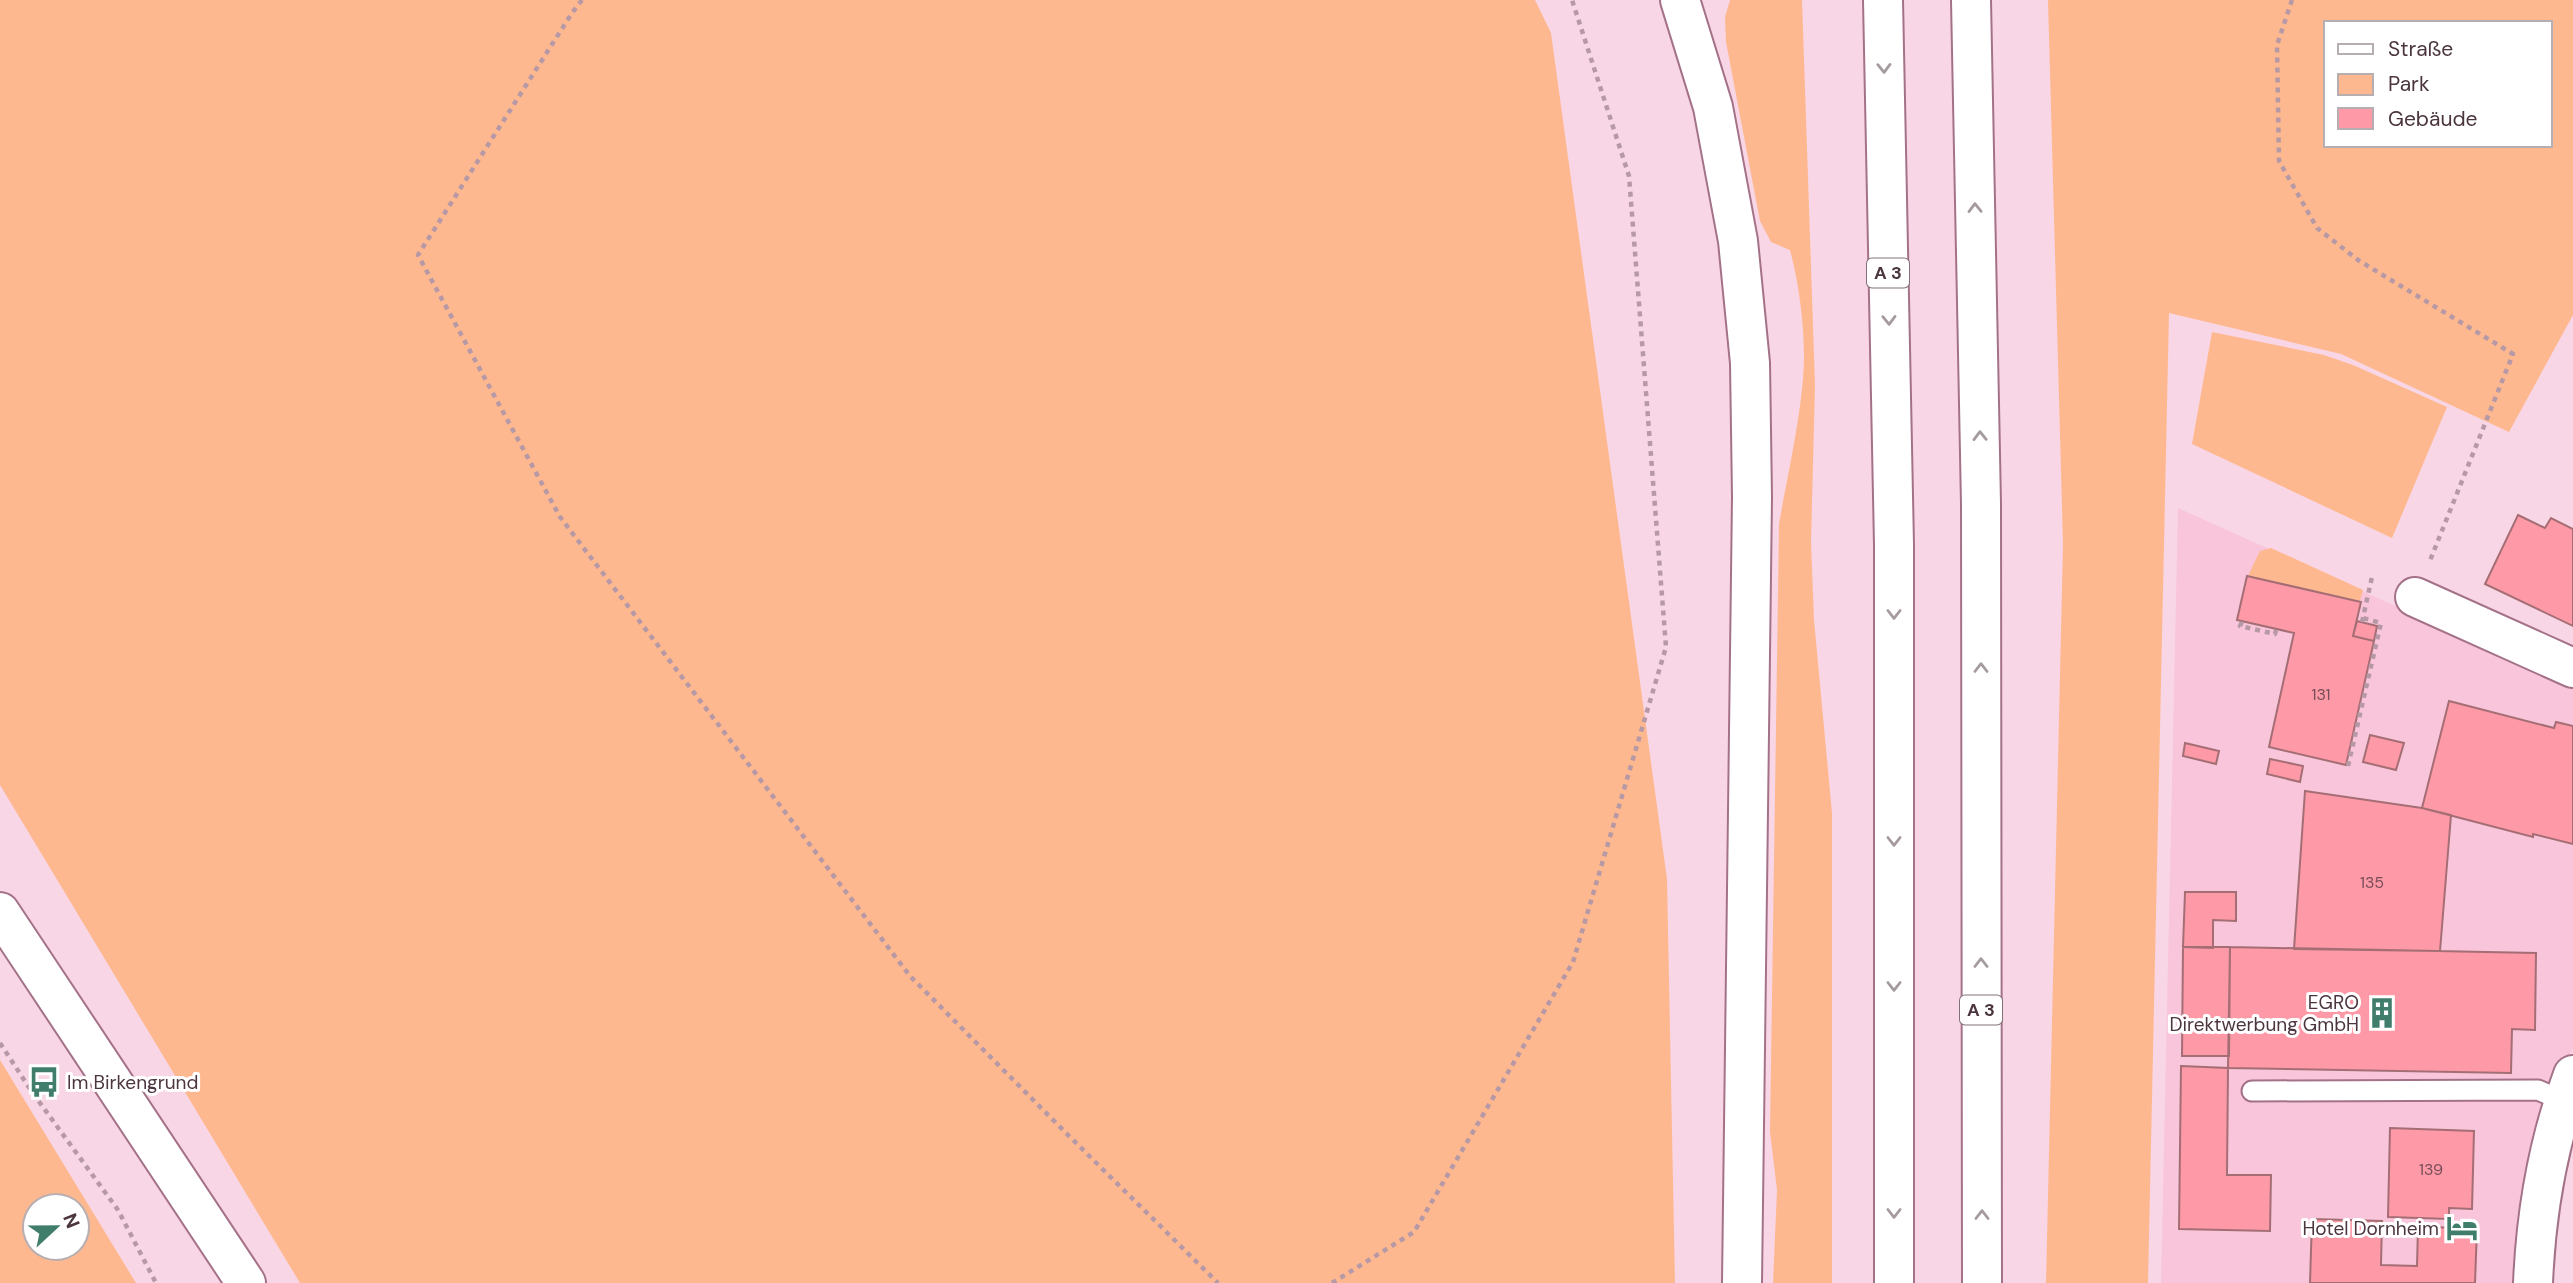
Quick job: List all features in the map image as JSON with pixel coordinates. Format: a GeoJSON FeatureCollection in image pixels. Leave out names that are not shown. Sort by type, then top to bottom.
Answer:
{"type":"FeatureCollection","features":[{"type":"Feature","properties":{"kind":"main road"},"geometry":{"type":"LineString","coordinates":[[1680,0],[1715,120],[1738,241],[1749,363],[1752,497],[1742,1283]]}},
{"type":"Feature","properties":{"kind":"main road","name":"A 3"},"geometry":{"type":"LineString","coordinates":[[1883,0],[1894,545],[1894,1283]]}},
{"type":"Feature","properties":{"kind":"main road","name":"A 3"},"geometry":{"type":"LineString","coordinates":[[1972,0],[1981,504],[1982,1283]]}},
{"type":"Feature","properties":{"kind":"main road"},"geometry":{"type":"LineString","coordinates":[[2415,597],[2573,668]]}},
{"type":"Feature","properties":{"kind":"main road"},"geometry":{"type":"LineString","coordinates":[[0,912],[246,1283]]}},
{"type":"Feature","properties":{"kind":"main road"},"geometry":{"type":"LineString","coordinates":[[2533,1283],[2539,1210],[2548,1160],[2570,1095]]}},
{"type":"Feature","properties":{"kind":"lane"},"geometry":{"type":"LineString","coordinates":[[2252,1091],[2538,1090],[2570,1095]]}},
{"type":"Feature","properties":{"kind":"path"},"geometry":{"type":"LineString","coordinates":[[582,0],[418,255],[560,517],[910,976],[1218,1283]]}},
{"type":"Feature","properties":{"kind":"path"},"geometry":{"type":"LineString","coordinates":[[1332,1283],[1414,1232],[1573,962],[1666,647],[1629,176],[1572,0]]}},
{"type":"Feature","properties":{"kind":"path"},"geometry":{"type":"LineString","coordinates":[[2292,0],[2277,45],[2279,161],[2317,228],[2358,260],[2513,354],[2415,597]]}},
{"type":"Feature","properties":{"kind":"path"},"geometry":{"type":"LineString","coordinates":[[2348,766],[2381,623],[2362,620],[2372,577]]}},
{"type":"Feature","properties":{"kind":"path"},"geometry":{"type":"LineString","coordinates":[[2242,622],[2240,626],[2275,635],[2276,630]]}},
{"type":"Feature","properties":{"kind":"path"},"geometry":{"type":"LineString","coordinates":[[0,1042],[32,1092],[118,1210],[156,1283]]}},
{"type":"Feature","properties":{"kind":"path"},"geometry":{"type":"LineString","coordinates":[[32,1092],[44,1082]]}},
{"type":"Feature","properties":{"kind":"shaded area"},"geometry":{"type":"Polygon","coordinates":[[[2178,508],[2573,686],[2573,1049],[2559,1073],[2531,1144],[2517,1219],[2515,1283],[2161,1283],[2178,508]]]}},
{"type":"Feature","properties":{"kind":"green space"},"geometry":{"type":"Polygon","coordinates":[[[0,0],[1535,0],[1551,33],[1667,879],[1675,1283],[300,1283],[0,785],[0,0]]]}},
{"type":"Feature","properties":{"kind":"green space"},"geometry":{"type":"Polygon","coordinates":[[[1730,0],[1802,0],[1815,385],[1811,542],[1814,620],[1832,813],[1832,1283],[1773,1283],[1777,1190],[1770,1132],[1779,524],[1801,399],[1804,344],[1796,276],[1790,250],[1771,242],[1760,221],[1726,42],[1725,17],[1730,0]]]}},
{"type":"Feature","properties":{"kind":"green space"},"geometry":{"type":"Polygon","coordinates":[[[2048,0],[2573,0],[2573,315],[2509,432],[2341,354],[2169,313],[2148,1283],[2046,1283],[2063,544],[2048,0]]]}},
{"type":"Feature","properties":{"kind":"green space"},"geometry":{"type":"Polygon","coordinates":[[[2212,332],[2324,355],[2447,407],[2392,538],[2192,444],[2212,332]]]}},
{"type":"Feature","properties":{"kind":"green space"},"geometry":{"type":"Polygon","coordinates":[[[2271,548],[2363,590],[2360,601],[2248,576],[2260,551],[2271,548]]]}},
{"type":"Feature","properties":{"kind":"green space"},"geometry":{"type":"Polygon","coordinates":[[[0,1060],[81,1192],[21,1192],[21,1262],[91,1262],[91,1209],[136,1283],[0,1283],[0,1060]]]}},
{"type":"Feature","properties":{"kind":"building"},"geometry":{"type":"Polygon","coordinates":[[[2518,515],[2545,528],[2551,518],[2573,529],[2573,626],[2485,584],[2518,515]]]}},
{"type":"Feature","properties":{"kind":"building"},"geometry":{"type":"Polygon","coordinates":[[[2247,576],[2361,602],[2353,636],[2374,641],[2346,765],[2269,747],[2294,633],[2237,620],[2247,576]]]}},
{"type":"Feature","properties":{"kind":"building"},"geometry":{"type":"Polygon","coordinates":[[[2357,621],[2377,626],[2374,641],[2353,636],[2357,621]]]}},
{"type":"Feature","properties":{"kind":"building"},"geometry":{"type":"Polygon","coordinates":[[[2449,701],[2554,728],[2556,722],[2573,726],[2573,844],[2533,834],[2533,837],[2422,808],[2449,701]]]}},
{"type":"Feature","properties":{"kind":"building"},"geometry":{"type":"Polygon","coordinates":[[[2370,735],[2404,743],[2396,770],[2363,762],[2370,735]]]}},
{"type":"Feature","properties":{"kind":"building"},"geometry":{"type":"Polygon","coordinates":[[[2185,743],[2219,751],[2216,764],[2183,756],[2185,743]]]}},
{"type":"Feature","properties":{"kind":"building"},"geometry":{"type":"Polygon","coordinates":[[[2270,759],[2303,766],[2300,782],[2267,774],[2270,759]]]}},
{"type":"Feature","properties":{"kind":"building"},"geometry":{"type":"Polygon","coordinates":[[[2305,791],[2422,808],[2451,815],[2440,951],[2294,949],[2305,791]]]}},
{"type":"Feature","properties":{"kind":"building"},"geometry":{"type":"Polygon","coordinates":[[[2185,892],[2236,892],[2236,921],[2213,920],[2213,948],[2183,947],[2185,892]]]}},
{"type":"Feature","properties":{"kind":"building"},"geometry":{"type":"Polygon","coordinates":[[[2183,947],[2230,947],[2229,1056],[2182,1056],[2183,947]]]}},
{"type":"Feature","properties":{"kind":"building","name":"EGRO Direktwerbung GmbH"},"geometry":{"type":"Polygon","coordinates":[[[2230,947],[2536,953],[2535,1030],[2512,1029],[2511,1073],[2228,1068],[2230,947]]]}},
{"type":"Feature","properties":{"kind":"building"},"geometry":{"type":"Polygon","coordinates":[[[2181,1066],[2228,1068],[2227,1175],[2271,1175],[2270,1231],[2179,1229],[2181,1066]]]}},
{"type":"Feature","properties":{"kind":"building"},"geometry":{"type":"Polygon","coordinates":[[[2390,1128],[2474,1131],[2472,1209],[2449,1208],[2449,1219],[2388,1217],[2390,1128]]]}},
{"type":"Feature","properties":{"kind":"building"},"geometry":{"type":"Polygon","coordinates":[[[2312,1219],[2382,1221],[2381,1265],[2417,1266],[2418,1227],[2477,1228],[2475,1283],[2310,1283],[2312,1219]]]}},
{"type":"Feature","properties":{"kind":"place","name":"EGRO Direktwerbung GmbH"},"geometry":{"type":"Point","coordinates":[2382,1013]}},
{"type":"Feature","properties":{"kind":"place","name":"Im Birkengrund"},"geometry":{"type":"Point","coordinates":[44,1082]}},
{"type":"Feature","properties":{"kind":"place","name":"Hotel Dornheim"},"geometry":{"type":"Point","coordinates":[2462,1228]}}]}
